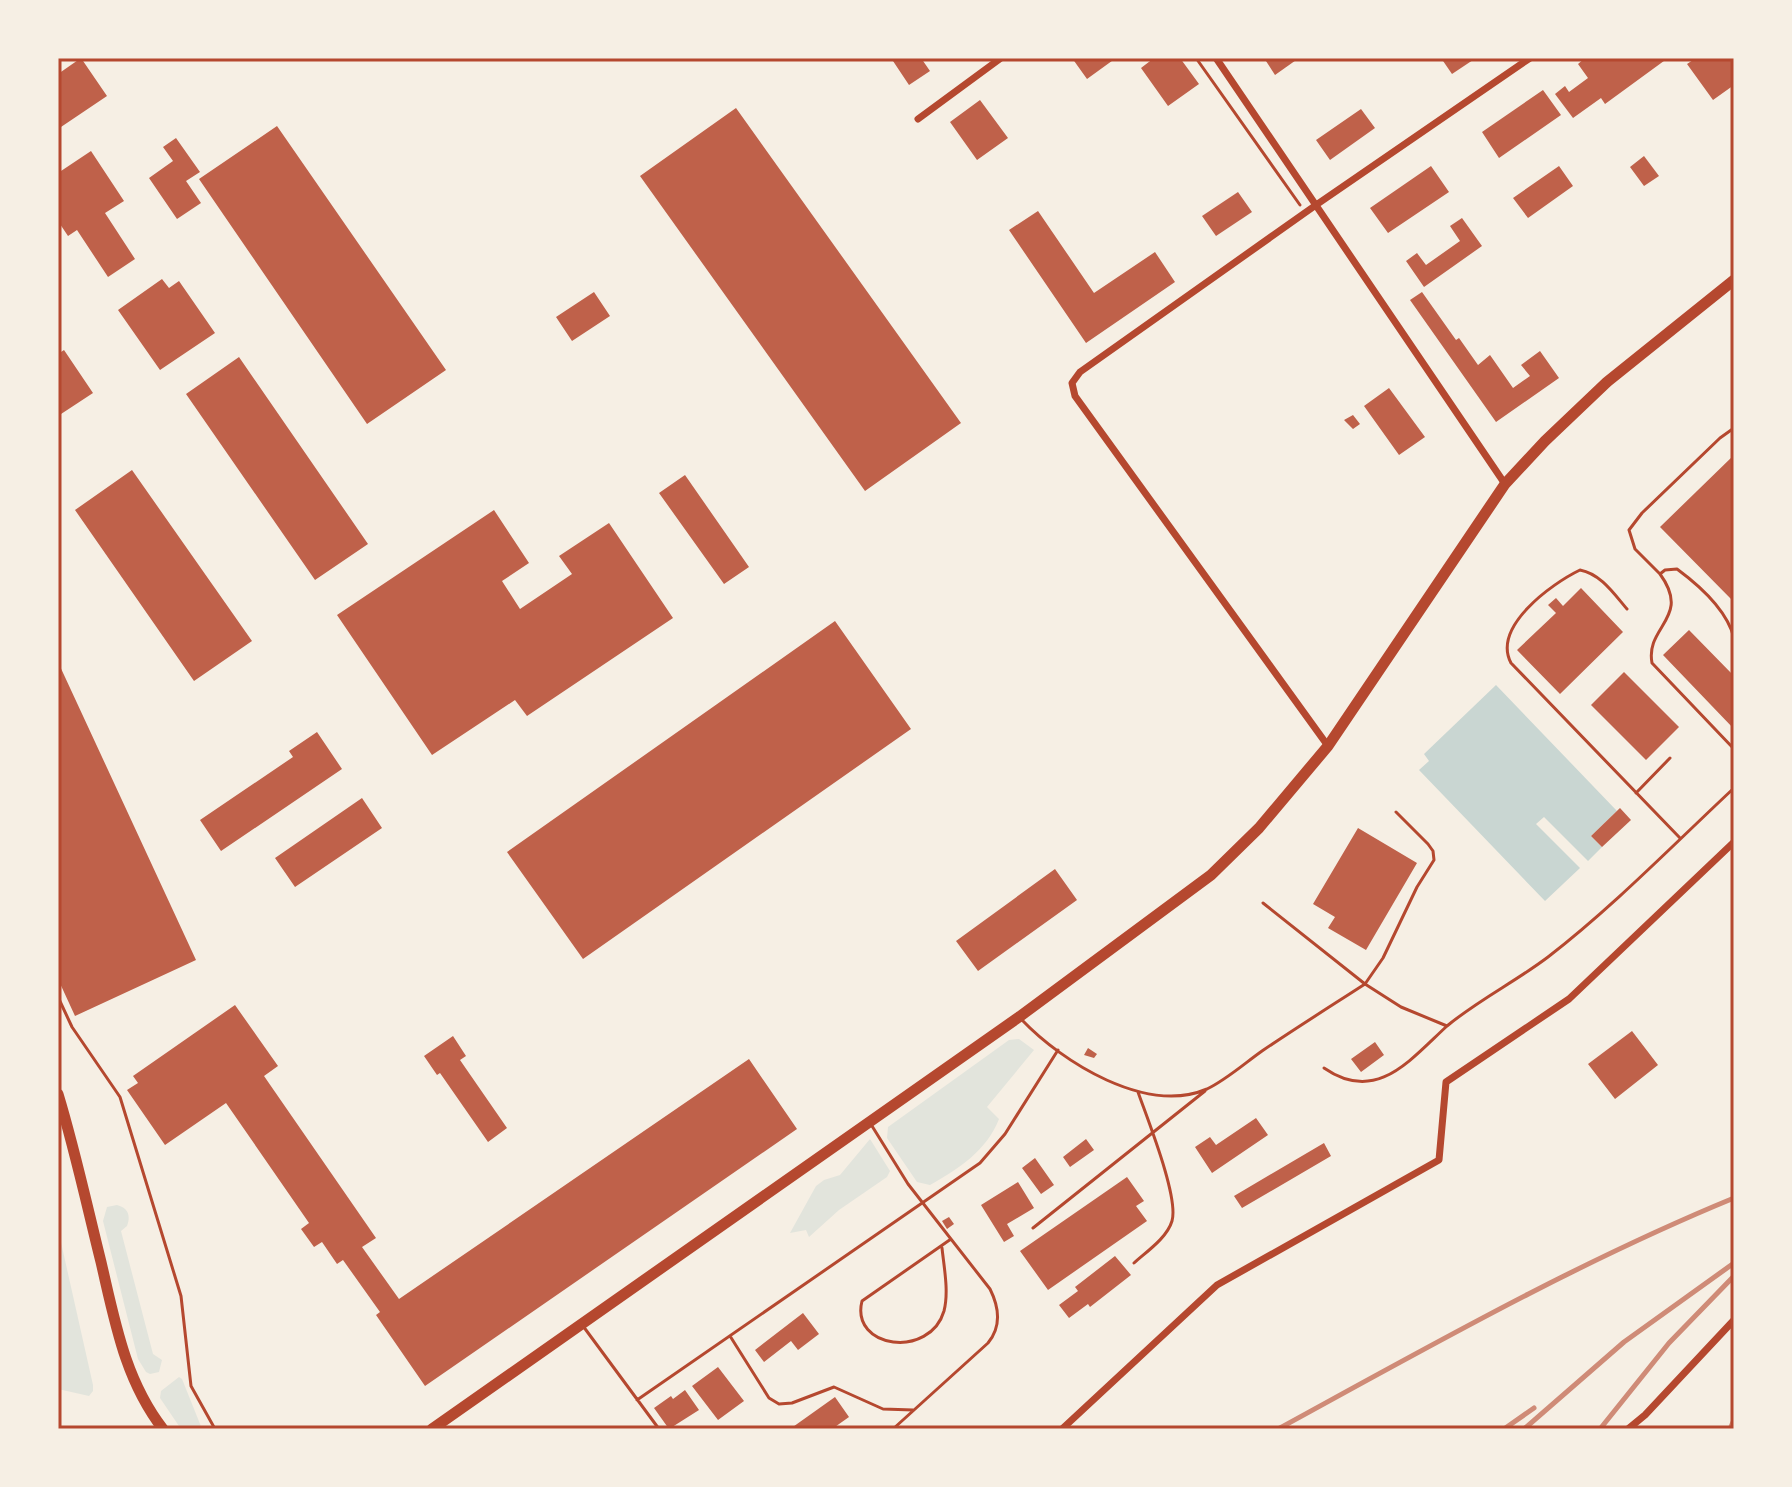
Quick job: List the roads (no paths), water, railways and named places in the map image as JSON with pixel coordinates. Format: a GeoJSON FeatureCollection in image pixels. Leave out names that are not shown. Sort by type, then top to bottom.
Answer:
{"type":"FeatureCollection","features":[{"type":"Feature","properties":{"kind":"main road"},"geometry":{"type":"LineString","coordinates":[[432,1429],[870,1123],[1211,875],[1268,819],[1328,746],[1505,484],[1607,382],[1734,280]]}},
{"type":"Feature","properties":{"kind":"main road"},"geometry":{"type":"LineString","coordinates":[[58,1094],[120,1346],[140,1394],[163,1429]]}},
{"type":"Feature","properties":{"kind":"street"},"geometry":{"type":"LineString","coordinates":[[918,119],[1001,58]]}},
{"type":"Feature","properties":{"kind":"street"},"geometry":{"type":"LineString","coordinates":[[1216,58],[1505,484]]}},
{"type":"Feature","properties":{"kind":"street"},"geometry":{"type":"LineString","coordinates":[[1328,746],[1075,396],[1072,383],[1080,372],[1305,212],[1530,58]]}},
{"type":"Feature","properties":{"kind":"street"},"geometry":{"type":"LineString","coordinates":[[1062,1429],[1217,1285],[1439,1160],[1446,1082],[1569,999],[1734,842]]}},
{"type":"Feature","properties":{"kind":"street"},"geometry":{"type":"LineString","coordinates":[[1628,1429],[1645,1415],[1734,1320]]}},
{"type":"Feature","properties":{"kind":"lane"},"geometry":{"type":"LineString","coordinates":[[1734,428],[1708,448],[1629,530],[1632,544],[1660,574],[1673,607],[1657,635],[1651,653],[1652,663],[1734,749]]}},
{"type":"Feature","properties":{"kind":"lane"},"geometry":{"type":"LineString","coordinates":[[1660,574],[1671,568],[1681,572],[1722,612],[1734,638]]}},
{"type":"Feature","properties":{"kind":"lane"},"geometry":{"type":"LineString","coordinates":[[1627,609],[1602,580],[1580,570],[1548,590],[1515,622],[1506,649],[1511,663],[1680,838]]}},
{"type":"Feature","properties":{"kind":"lane"},"geometry":{"type":"LineString","coordinates":[[1636,793],[1670,758]]}},
{"type":"Feature","properties":{"kind":"lane"},"geometry":{"type":"LineString","coordinates":[[1324,1068],[1340,1079],[1355,1083],[1380,1079],[1404,1065],[1471,1007],[1547,958],[1595,920],[1734,788]]}},
{"type":"Feature","properties":{"kind":"lane"},"geometry":{"type":"LineString","coordinates":[[1033,1228],[1208,1089],[1365,984],[1383,958],[1417,887],[1434,860],[1428,844],[1396,812]]}},
{"type":"Feature","properties":{"kind":"lane"},"geometry":{"type":"LineString","coordinates":[[1263,903],[1365,984],[1401,1007],[1447,1026]]}},
{"type":"Feature","properties":{"kind":"lane"},"geometry":{"type":"LineString","coordinates":[[1019,1017],[1058,1050],[1113,1083],[1138,1092],[1163,1096],[1208,1089]]}},
{"type":"Feature","properties":{"kind":"lane"},"geometry":{"type":"LineString","coordinates":[[637,1400],[990,1154],[1058,1050]]}},
{"type":"Feature","properties":{"kind":"lane"},"geometry":{"type":"LineString","coordinates":[[1134,1263],[1165,1234],[1172,1221],[1169,1187],[1138,1092]]}},
{"type":"Feature","properties":{"kind":"lane"},"geometry":{"type":"LineString","coordinates":[[870,1123],[922,1202],[990,1289],[997,1306],[997,1326],[988,1343],[893,1429]]}},
{"type":"Feature","properties":{"kind":"lane"},"geometry":{"type":"LineString","coordinates":[[942,1248],[946,1275],[945,1310],[936,1327],[923,1339],[904,1343],[881,1339],[863,1325],[859,1312],[862,1301],[951,1239]]}},
{"type":"Feature","properties":{"kind":"lane"},"geometry":{"type":"LineString","coordinates":[[582,1324],[659,1429]]}},
{"type":"Feature","properties":{"kind":"lane"},"geometry":{"type":"LineString","coordinates":[[730,1336],[769,1398],[779,1404],[792,1403],[834,1387],[883,1409],[914,1410]]}},
{"type":"Feature","properties":{"kind":"railway"},"geometry":{"type":"LineString","coordinates":[[1278,1429],[1560,1278],[1734,1198]]}},
{"type":"Feature","properties":{"kind":"railway"},"geometry":{"type":"LineString","coordinates":[[1524,1429],[1624,1342],[1734,1263]]}},
{"type":"Feature","properties":{"kind":"railway"},"geometry":{"type":"LineString","coordinates":[[1600,1429],[1669,1343],[1734,1276]]}},
{"type":"Feature","properties":{"kind":"railway"},"geometry":{"type":"LineString","coordinates":[[1504,1429],[1534,1408]]}},
{"type":"Feature","properties":{"kind":"railway"},"geometry":{"type":"LineString","coordinates":[[1730,1429],[1734,1420]]}}]}
